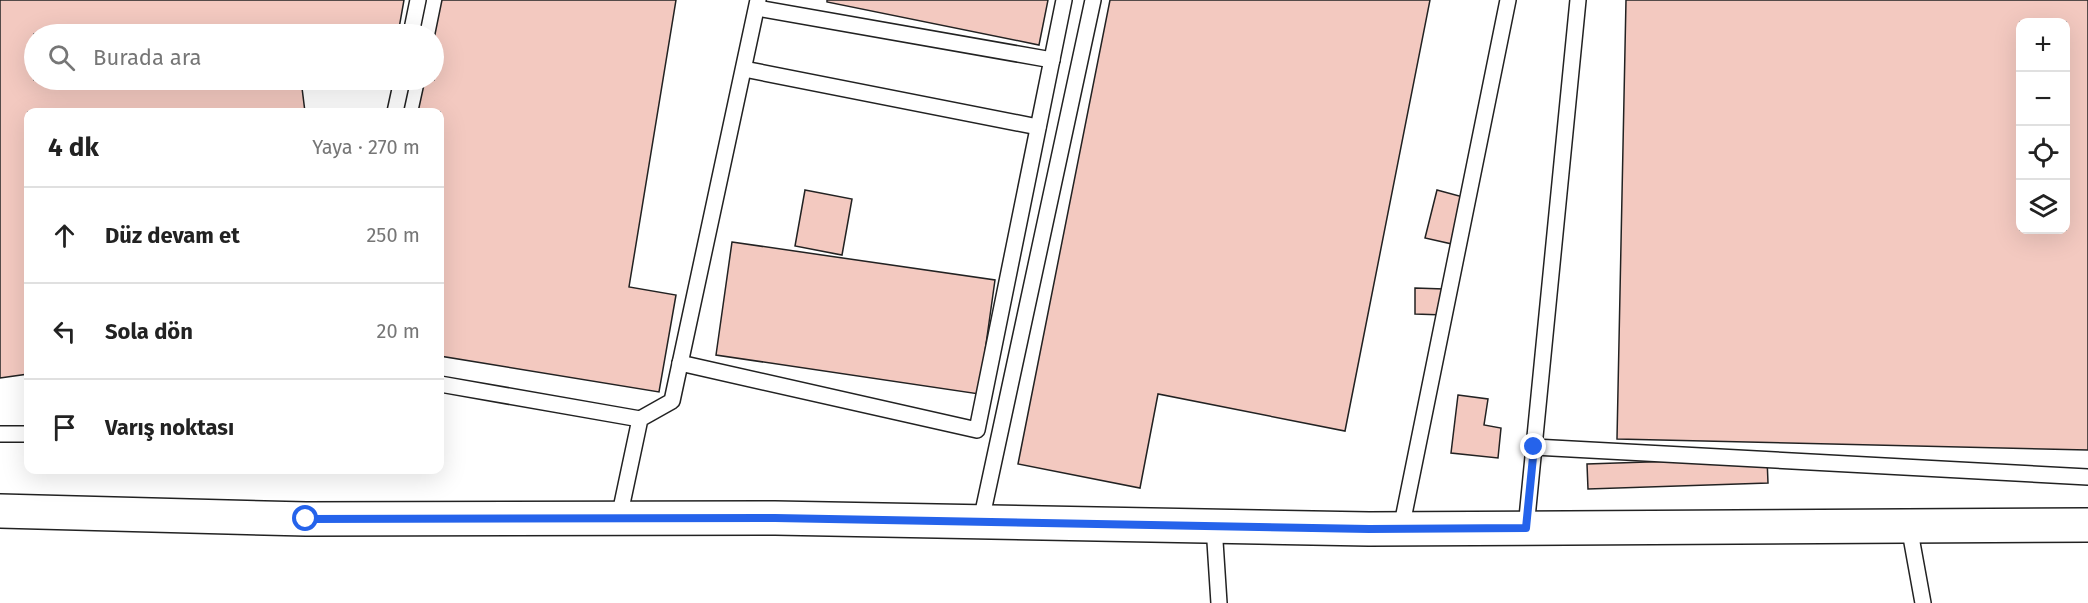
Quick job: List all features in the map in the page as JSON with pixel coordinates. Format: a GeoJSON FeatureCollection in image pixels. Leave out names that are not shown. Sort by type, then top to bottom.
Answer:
{"type":"FeatureCollection","features":[{"type":"Feature","properties":{"kind":"street"},"geometry":{"type":"LineString","coordinates":[[0,511],[306,519],[620,518],[981,521],[1401,529],[2088,525]]}},
{"type":"Feature","properties":{"kind":"lane"},"geometry":{"type":"LineString","coordinates":[[413,24],[418,0]]}},
{"type":"Feature","properties":{"kind":"lane"},"geometry":{"type":"LineString","coordinates":[[680,363],[977,430],[1064,0]]}},
{"type":"Feature","properties":{"kind":"lane"},"geometry":{"type":"LineString","coordinates":[[981,521],[1093,0]]}},
{"type":"Feature","properties":{"kind":"lane"},"geometry":{"type":"LineString","coordinates":[[1401,529],[1508,0]]}},
{"type":"Feature","properties":{"kind":"lane"},"geometry":{"type":"LineString","coordinates":[[1526,528],[1578,0]]}},
{"type":"Feature","properties":{"kind":"lane"},"geometry":{"type":"LineString","coordinates":[[444,385],[640,419],[672,401],[757,4],[1052,60]]}},
{"type":"Feature","properties":{"kind":"lane"},"geometry":{"type":"LineString","coordinates":[[744,69],[1038,127]]}},
{"type":"Feature","properties":{"kind":"lane"},"geometry":{"type":"LineString","coordinates":[[396,108],[400,90]]}},
{"type":"Feature","properties":{"kind":"lane"},"geometry":{"type":"LineString","coordinates":[[620,518],[640,419]]}},
{"type":"Feature","properties":{"kind":"lane"},"geometry":{"type":"LineString","coordinates":[[0,434],[24,434]]}},
{"type":"Feature","properties":{"kind":"lane"},"geometry":{"type":"LineString","coordinates":[[1534,447],[2088,477]]}},
{"type":"Feature","properties":{"kind":"lane"},"geometry":{"type":"LineString","coordinates":[[1214,526],[1219,603]]}},
{"type":"Feature","properties":{"kind":"lane"},"geometry":{"type":"LineString","coordinates":[[1909,526],[1923,603]]}},
{"type":"Feature","properties":{"kind":"building"},"geometry":{"type":"Polygon","coordinates":[[[0,0],[404,0],[400,24],[24,24],[24,90],[302,90],[304,108],[24,108],[24,375],[0,378],[0,0]]]}},
{"type":"Feature","properties":{"kind":"building"},"geometry":{"type":"Polygon","coordinates":[[[442,0],[676,0],[629,287],[676,295],[659,392],[444,357],[444,108],[419,108],[423,90],[444,90],[444,24],[437,24],[442,0]]]}},
{"type":"Feature","properties":{"kind":"building"},"geometry":{"type":"Polygon","coordinates":[[[827,0],[1048,0],[1039,45],[827,2],[827,0]]]}},
{"type":"Feature","properties":{"kind":"building"},"geometry":{"type":"Polygon","coordinates":[[[1110,0],[1430,0],[1345,431],[1158,394],[1140,488],[1018,464],[1110,0]]]}},
{"type":"Feature","properties":{"kind":"building"},"geometry":{"type":"Polygon","coordinates":[[[1626,0],[2088,0],[2088,450],[1617,439],[1626,0]]]}},
{"type":"Feature","properties":{"kind":"building"},"geometry":{"type":"Polygon","coordinates":[[[805,190],[852,199],[842,255],[795,246],[805,190]]]}},
{"type":"Feature","properties":{"kind":"building"},"geometry":{"type":"Polygon","coordinates":[[[1437,190],[1463,197],[1452,244],[1425,238],[1437,190]]]}},
{"type":"Feature","properties":{"kind":"building"},"geometry":{"type":"Polygon","coordinates":[[[732,242],[995,280],[979,394],[716,355],[732,242]]]}},
{"type":"Feature","properties":{"kind":"building"},"geometry":{"type":"Polygon","coordinates":[[[1415,288],[1444,289],[1444,315],[1415,314],[1415,288]]]}},
{"type":"Feature","properties":{"kind":"building"},"geometry":{"type":"Polygon","coordinates":[[[1458,395],[1488,399],[1484,425],[1501,428],[1498,458],[1451,453],[1458,395]]]}},
{"type":"Feature","properties":{"kind":"building"},"geometry":{"type":"Polygon","coordinates":[[[1767,458],[1768,483],[1588,489],[1587,464],[1767,458]]]}},
{"type":"Feature","properties":{"kind":"route"},"geometry":{"type":"LineString","coordinates":[[306,519],[775,518],[1369,529],[1526,528],[1534,447]]}}]}
